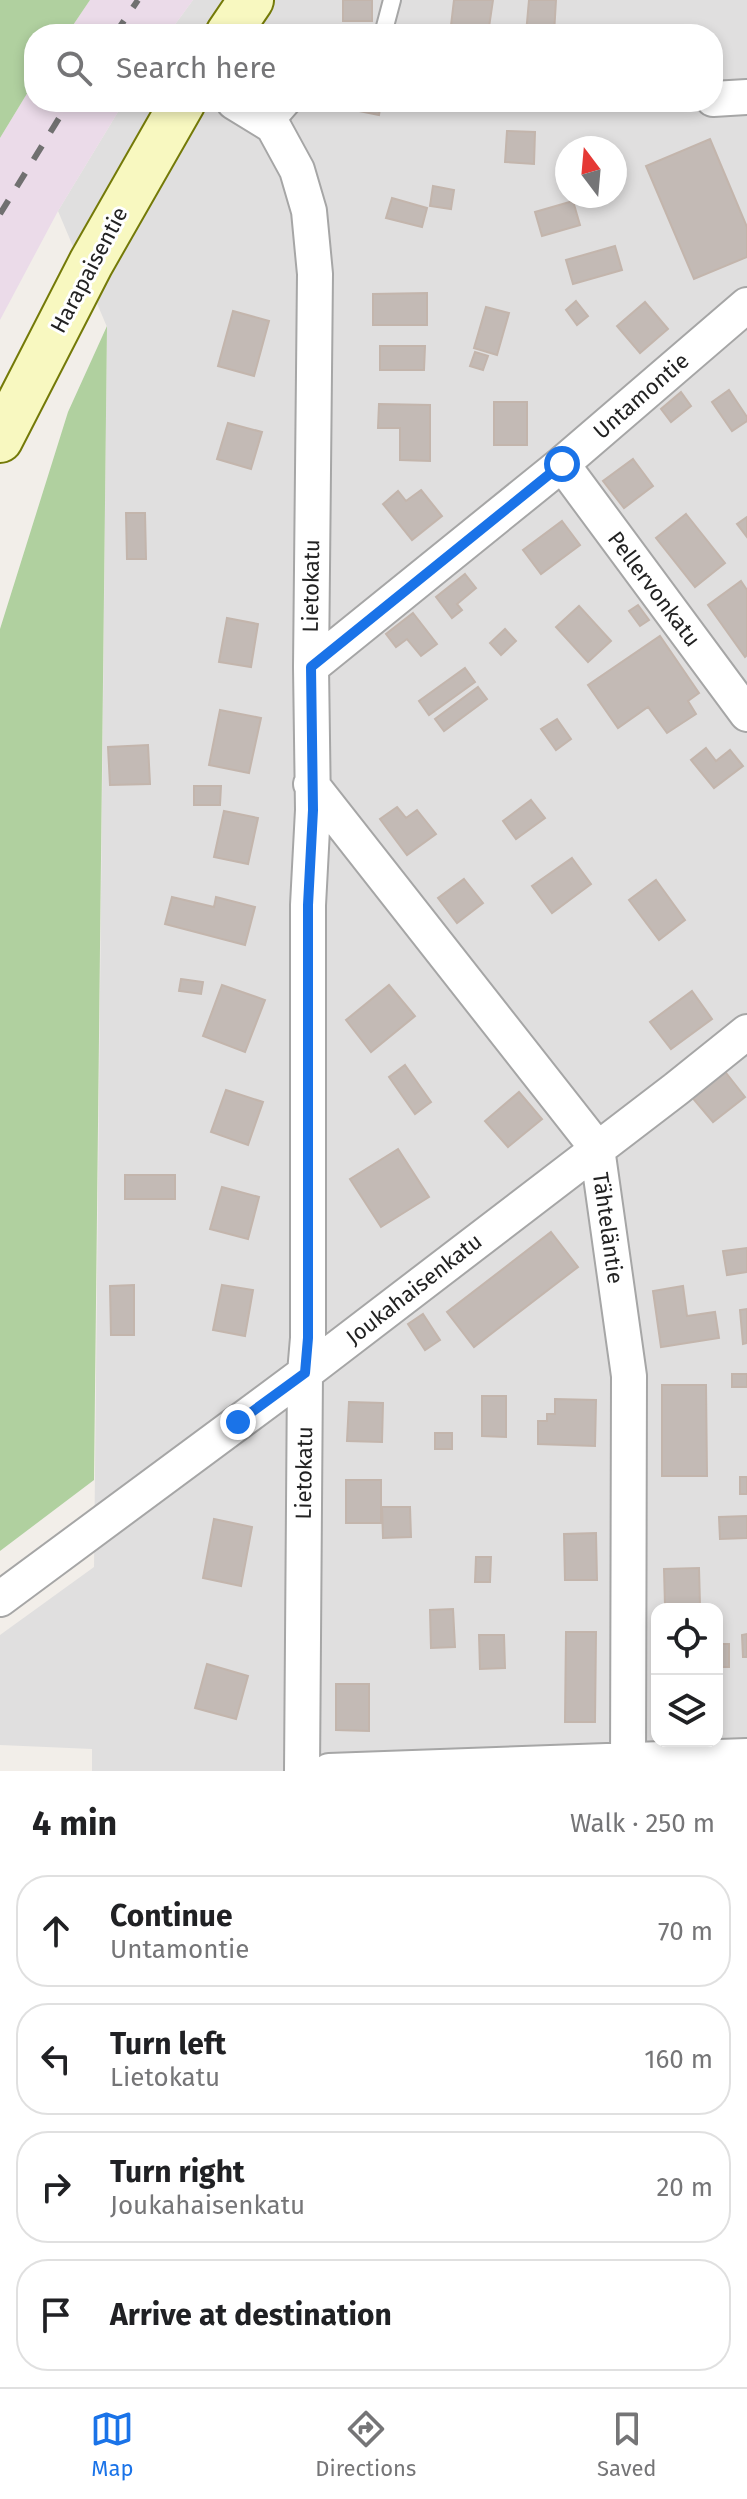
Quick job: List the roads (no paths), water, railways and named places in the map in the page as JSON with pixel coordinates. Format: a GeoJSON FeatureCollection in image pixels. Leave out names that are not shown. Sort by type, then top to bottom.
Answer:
{"type":"FeatureCollection","features":[{"type":"Feature","properties":{"kind":"main road"},"geometry":{"type":"LineString","coordinates":[[235,24],[251,0]]}},
{"type":"Feature","properties":{"kind":"main road","name":"Harapaisentie"},"geometry":{"type":"LineString","coordinates":[[0,440],[91,263],[177,112]]}},
{"type":"Feature","properties":{"kind":"street"},"geometry":{"type":"LineString","coordinates":[[723,98],[747,97]]}},
{"type":"Feature","properties":{"kind":"street","name":"Lietokatu"},"geometry":{"type":"LineString","coordinates":[[284,114],[309,211],[315,274],[311,667],[313,810],[308,905],[308,1338],[305,1373],[302,1771]]}},
{"type":"Feature","properties":{"kind":"street","name":"Untamontie"},"geometry":{"type":"LineString","coordinates":[[311,667],[562,464],[747,305]]}},
{"type":"Feature","properties":{"kind":"street","name":"Pellervonkatu"},"geometry":{"type":"LineString","coordinates":[[562,464],[747,714]]}},
{"type":"Feature","properties":{"kind":"street","name":"Tähteläntie"},"geometry":{"type":"LineString","coordinates":[[311,784],[597,1148],[629,1376],[628,1766]]}},
{"type":"Feature","properties":{"kind":"street","name":"Joukahaisenkatu"},"geometry":{"type":"LineString","coordinates":[[0,1599],[305,1373],[747,1032]]}},
{"type":"Feature","properties":{"kind":"street"},"geometry":{"type":"LineString","coordinates":[[329,1771],[628,1766],[747,1756]]}},
{"type":"Feature","properties":{"kind":"lane"},"geometry":{"type":"LineString","coordinates":[[387,24],[392,0]]}},
{"type":"Feature","properties":{"kind":"railway"},"geometry":{"type":"LineString","coordinates":[[122,24],[138,0]]}},
{"type":"Feature","properties":{"kind":"railway"},"geometry":{"type":"LineString","coordinates":[[0,214],[63,112]]}}]}
